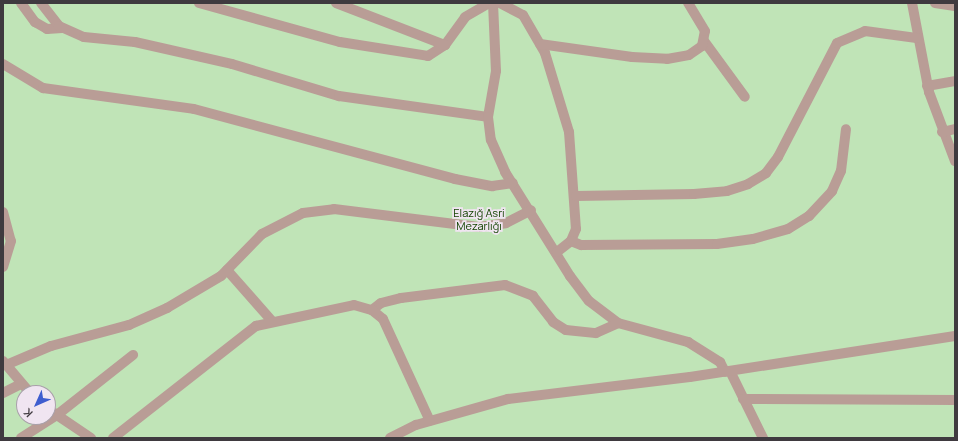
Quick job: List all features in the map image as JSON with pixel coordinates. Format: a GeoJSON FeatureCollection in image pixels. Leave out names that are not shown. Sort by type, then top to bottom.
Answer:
{"type":"FeatureCollection","features":[{"type":"Feature","properties":{"kind":"lane"},"geometry":{"type":"LineString","coordinates":[[21,3],[35,22],[47,29],[62,28],[84,37],[135,42],[239,66],[339,96],[488,117]]}},
{"type":"Feature","properties":{"kind":"lane"},"geometry":{"type":"LineString","coordinates":[[41,3],[62,28]]}},
{"type":"Feature","properties":{"kind":"lane"},"geometry":{"type":"LineString","coordinates":[[199,3],[340,42],[428,56],[445,45],[465,17],[489,3]]}},
{"type":"Feature","properties":{"kind":"lane"},"geometry":{"type":"LineString","coordinates":[[336,3],[445,45]]}},
{"type":"Feature","properties":{"kind":"lane"},"geometry":{"type":"LineString","coordinates":[[493,3],[496,82],[488,117],[493,146],[513,183],[589,301],[618,323],[688,342],[720,362],[728,371],[764,438]]}},
{"type":"Feature","properties":{"kind":"lane"},"geometry":{"type":"LineString","coordinates":[[500,3],[522,16],[540,44],[560,96],[569,132],[576,196],[576,229],[571,241],[557,252]]}},
{"type":"Feature","properties":{"kind":"lane"},"geometry":{"type":"LineString","coordinates":[[540,44],[667,59],[694,53],[704,41],[705,32],[688,3]]}},
{"type":"Feature","properties":{"kind":"lane"},"geometry":{"type":"LineString","coordinates":[[912,3],[917,38],[927,86],[942,132],[955,161]]}},
{"type":"Feature","properties":{"kind":"lane"},"geometry":{"type":"LineString","coordinates":[[935,3],[955,6]]}},
{"type":"Feature","properties":{"kind":"lane"},"geometry":{"type":"LineString","coordinates":[[576,196],[700,193],[727,191],[748,184],[766,172],[778,157],[837,43],[850,34],[865,31],[917,38]]}},
{"type":"Feature","properties":{"kind":"lane"},"geometry":{"type":"LineString","coordinates":[[704,41],[719,56],[745,97]]}},
{"type":"Feature","properties":{"kind":"lane"},"geometry":{"type":"LineString","coordinates":[[3,64],[43,88],[194,109],[455,179],[492,186],[513,183]]}},
{"type":"Feature","properties":{"kind":"lane"},"geometry":{"type":"LineString","coordinates":[[927,86],[955,81]]}},
{"type":"Feature","properties":{"kind":"lane"},"geometry":{"type":"LineString","coordinates":[[571,241],[581,245],[716,244],[753,239],[788,229],[809,216],[832,191],[841,171],[846,129]]}},
{"type":"Feature","properties":{"kind":"lane"},"geometry":{"type":"LineString","coordinates":[[942,132],[955,129]]}},
{"type":"Feature","properties":{"kind":"lane"},"geometry":{"type":"LineString","coordinates":[[3,393],[21,384],[4,363],[51,346],[146,318],[188,298],[227,270],[262,234],[293,216],[313,210],[334,209],[479,227],[506,223],[531,210]]}},
{"type":"Feature","properties":{"kind":"lane"},"geometry":{"type":"LineString","coordinates":[[3,212],[11,241],[3,267]]}},
{"type":"Feature","properties":{"kind":"lane"},"geometry":{"type":"LineString","coordinates":[[227,270],[272,321]]}},
{"type":"Feature","properties":{"kind":"lane"},"geometry":{"type":"LineString","coordinates":[[372,310],[381,303],[401,298],[505,285],[533,296],[553,322],[566,330],[596,333],[618,323]]}},
{"type":"Feature","properties":{"kind":"lane"},"geometry":{"type":"LineString","coordinates":[[113,438],[247,331],[272,321],[286,321],[354,305],[372,310],[383,319],[401,353],[430,421]]}},
{"type":"Feature","properties":{"kind":"lane"},"geometry":{"type":"LineString","coordinates":[[390,438],[430,421],[528,396],[728,371],[955,336]]}},
{"type":"Feature","properties":{"kind":"lane"},"geometry":{"type":"LineString","coordinates":[[21,438],[57,415],[133,355]]}},
{"type":"Feature","properties":{"kind":"lane"},"geometry":{"type":"LineString","coordinates":[[743,400],[955,400]]}},
{"type":"Feature","properties":{"kind":"lane"},"geometry":{"type":"LineString","coordinates":[[57,415],[91,438]]}},
{"type":"Feature","properties":{"kind":"green space","name":"Elazığ Asri Mezarlığı"},"geometry":{"type":"Polygon","coordinates":[[[3,3],[955,3],[955,438],[3,438],[3,3]]]}}]}
